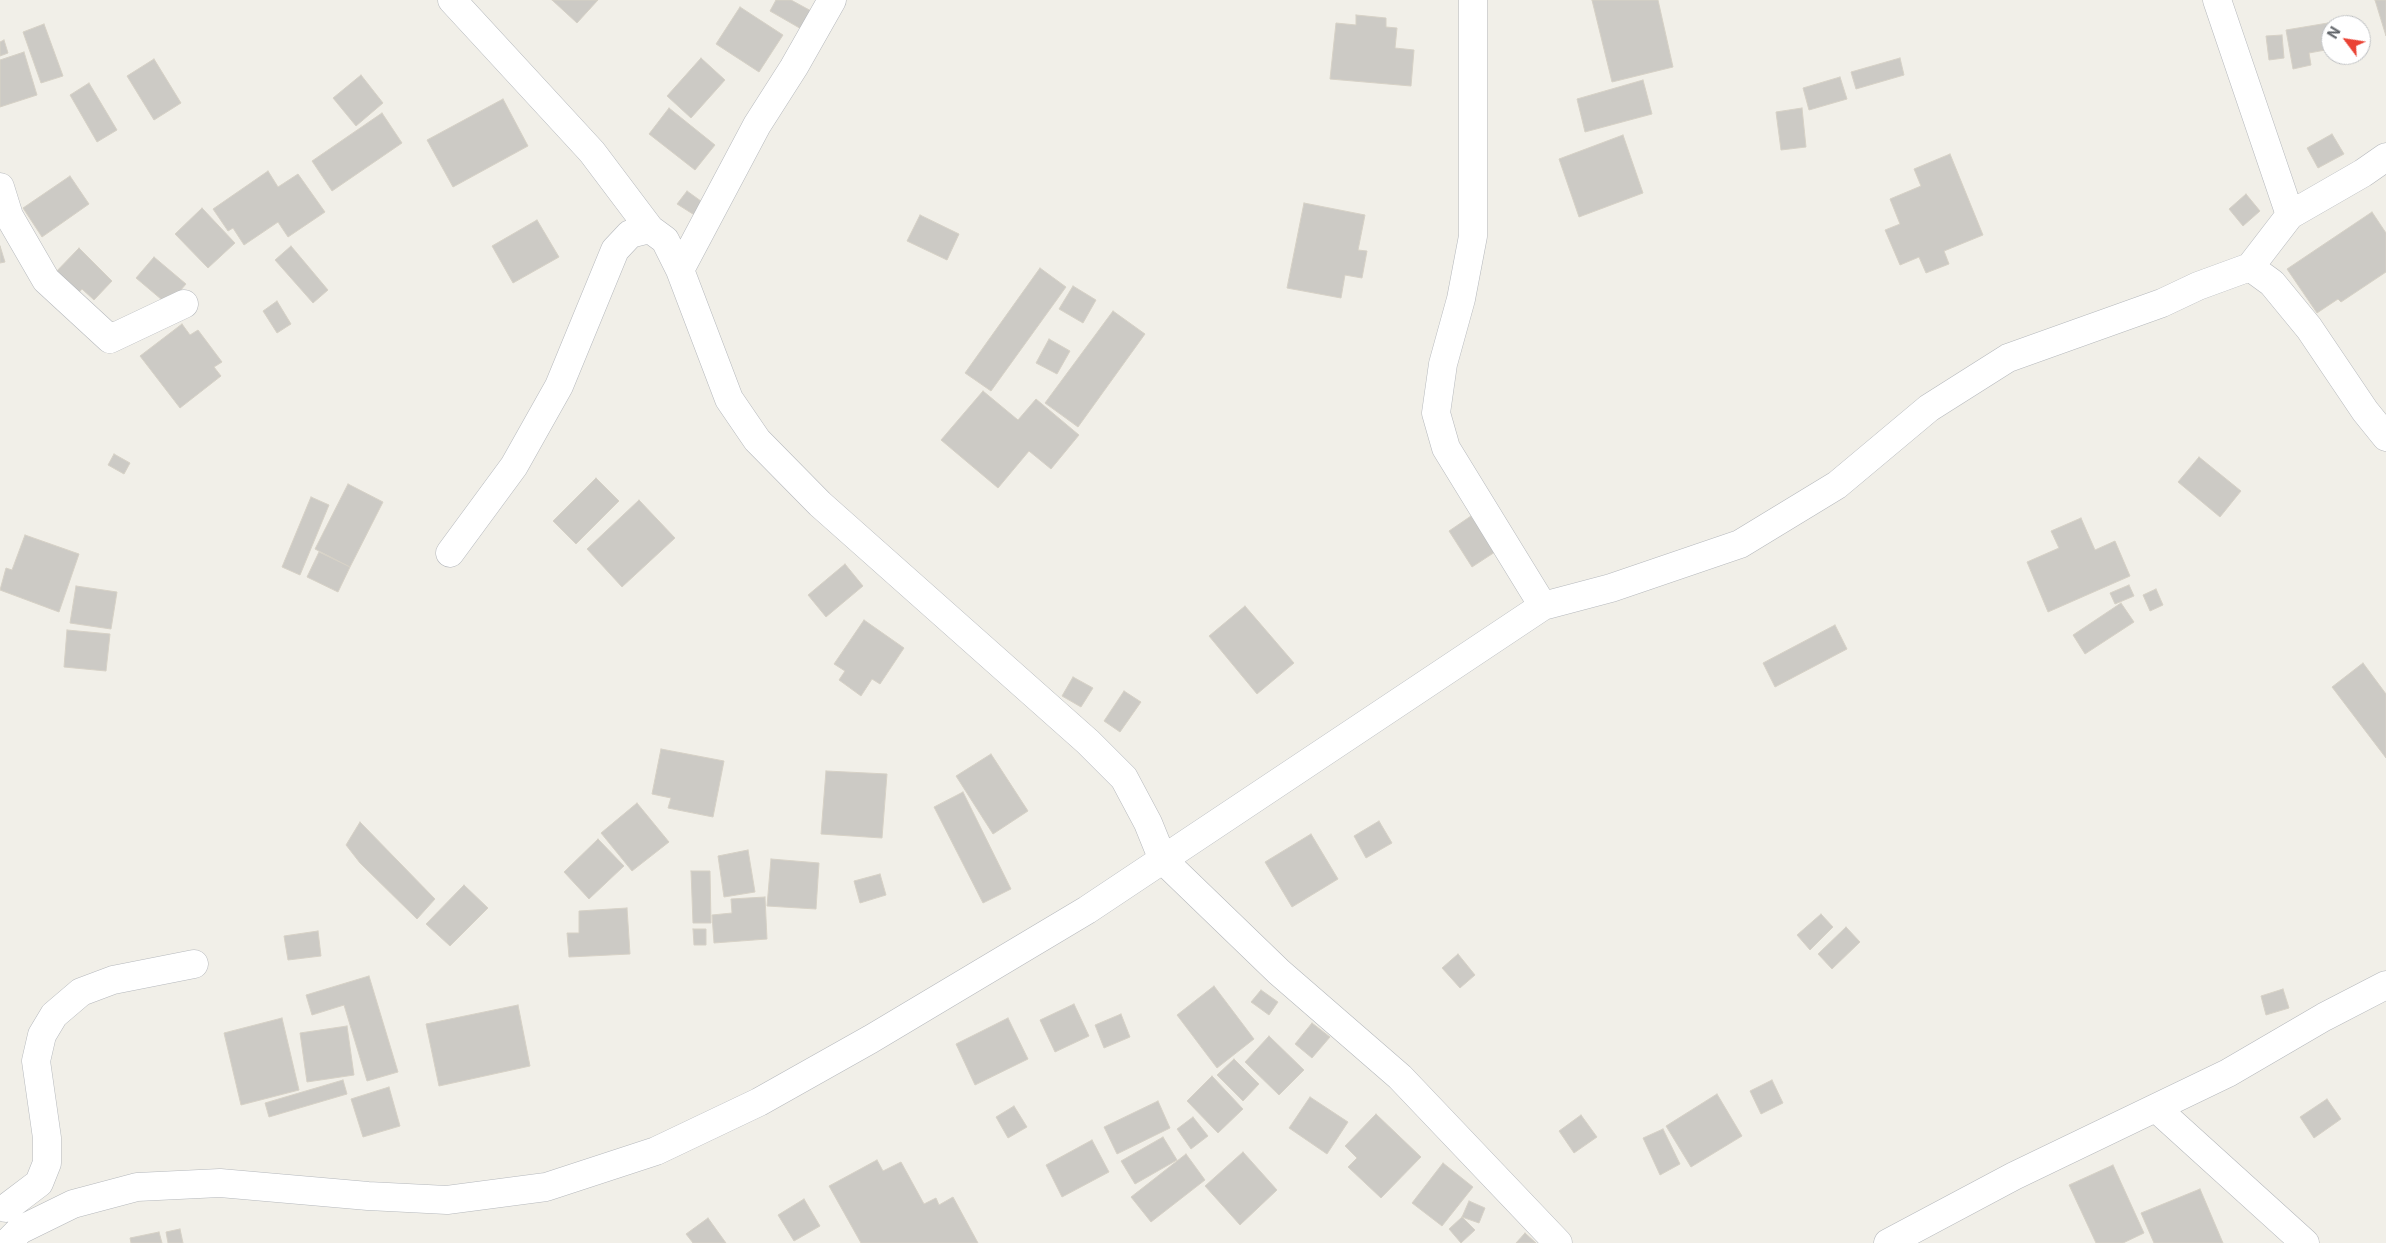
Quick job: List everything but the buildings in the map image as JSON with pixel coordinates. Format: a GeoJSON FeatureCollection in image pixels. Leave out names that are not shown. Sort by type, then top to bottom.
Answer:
{"type":"FeatureCollection","features":[{"type":"Feature","properties":{"kind":"street"},"geometry":{"type":"LineString","coordinates":[[452,0],[592,152],[650,229],[665,240],[680,270],[729,399],[757,440],[820,504],[1088,742],[1124,778],[1148,823],[1163,860],[1279,972],[1400,1077],[1558,1243]]}},
{"type":"Feature","properties":{"kind":"street"},"geometry":{"type":"LineString","coordinates":[[680,270],[757,125],[794,68],[832,0]]}},
{"type":"Feature","properties":{"kind":"street"},"geometry":{"type":"LineString","coordinates":[[1473,0],[1473,236],[1461,299],[1443,364],[1436,413],[1446,448],[1543,606]]}},
{"type":"Feature","properties":{"kind":"street"},"geometry":{"type":"LineString","coordinates":[[2217,0],[2290,215]]}},
{"type":"Feature","properties":{"kind":"street"},"geometry":{"type":"LineString","coordinates":[[8,1218],[73,1204],[137,1187],[220,1183],[368,1196],[447,1200],[546,1186],[656,1151],[759,1102],[871,1039],[1087,910],[1543,606],[1611,588],[1740,544],[1837,485],[1929,408],[2008,358],[2162,303],[2198,286],[2250,266],[2290,215],[2363,173],[2386,157]]}},
{"type":"Feature","properties":{"kind":"street"},"geometry":{"type":"LineString","coordinates":[[0,187],[9,216],[46,280],[110,339],[184,304]]}},
{"type":"Feature","properties":{"kind":"street"},"geometry":{"type":"LineString","coordinates":[[450,553],[514,466],[559,386],[615,250],[630,234],[650,229]]}},
{"type":"Feature","properties":{"kind":"street"},"geometry":{"type":"LineString","coordinates":[[2250,266],[2272,284],[2309,328],[2386,437]]}},
{"type":"Feature","properties":{"kind":"street"},"geometry":{"type":"LineString","coordinates":[[8,1218],[40,1183],[47,1163],[47,1138],[36,1061],[42,1035],[54,1015],[81,992],[113,980],[194,964]]}},
{"type":"Feature","properties":{"kind":"street"},"geometry":{"type":"LineString","coordinates":[[1888,1243],[2014,1176],[2228,1073],[2324,1017],[2386,985]]}},
{"type":"Feature","properties":{"kind":"street"},"geometry":{"type":"LineString","coordinates":[[2156,1108],[2305,1243]]}}]}
